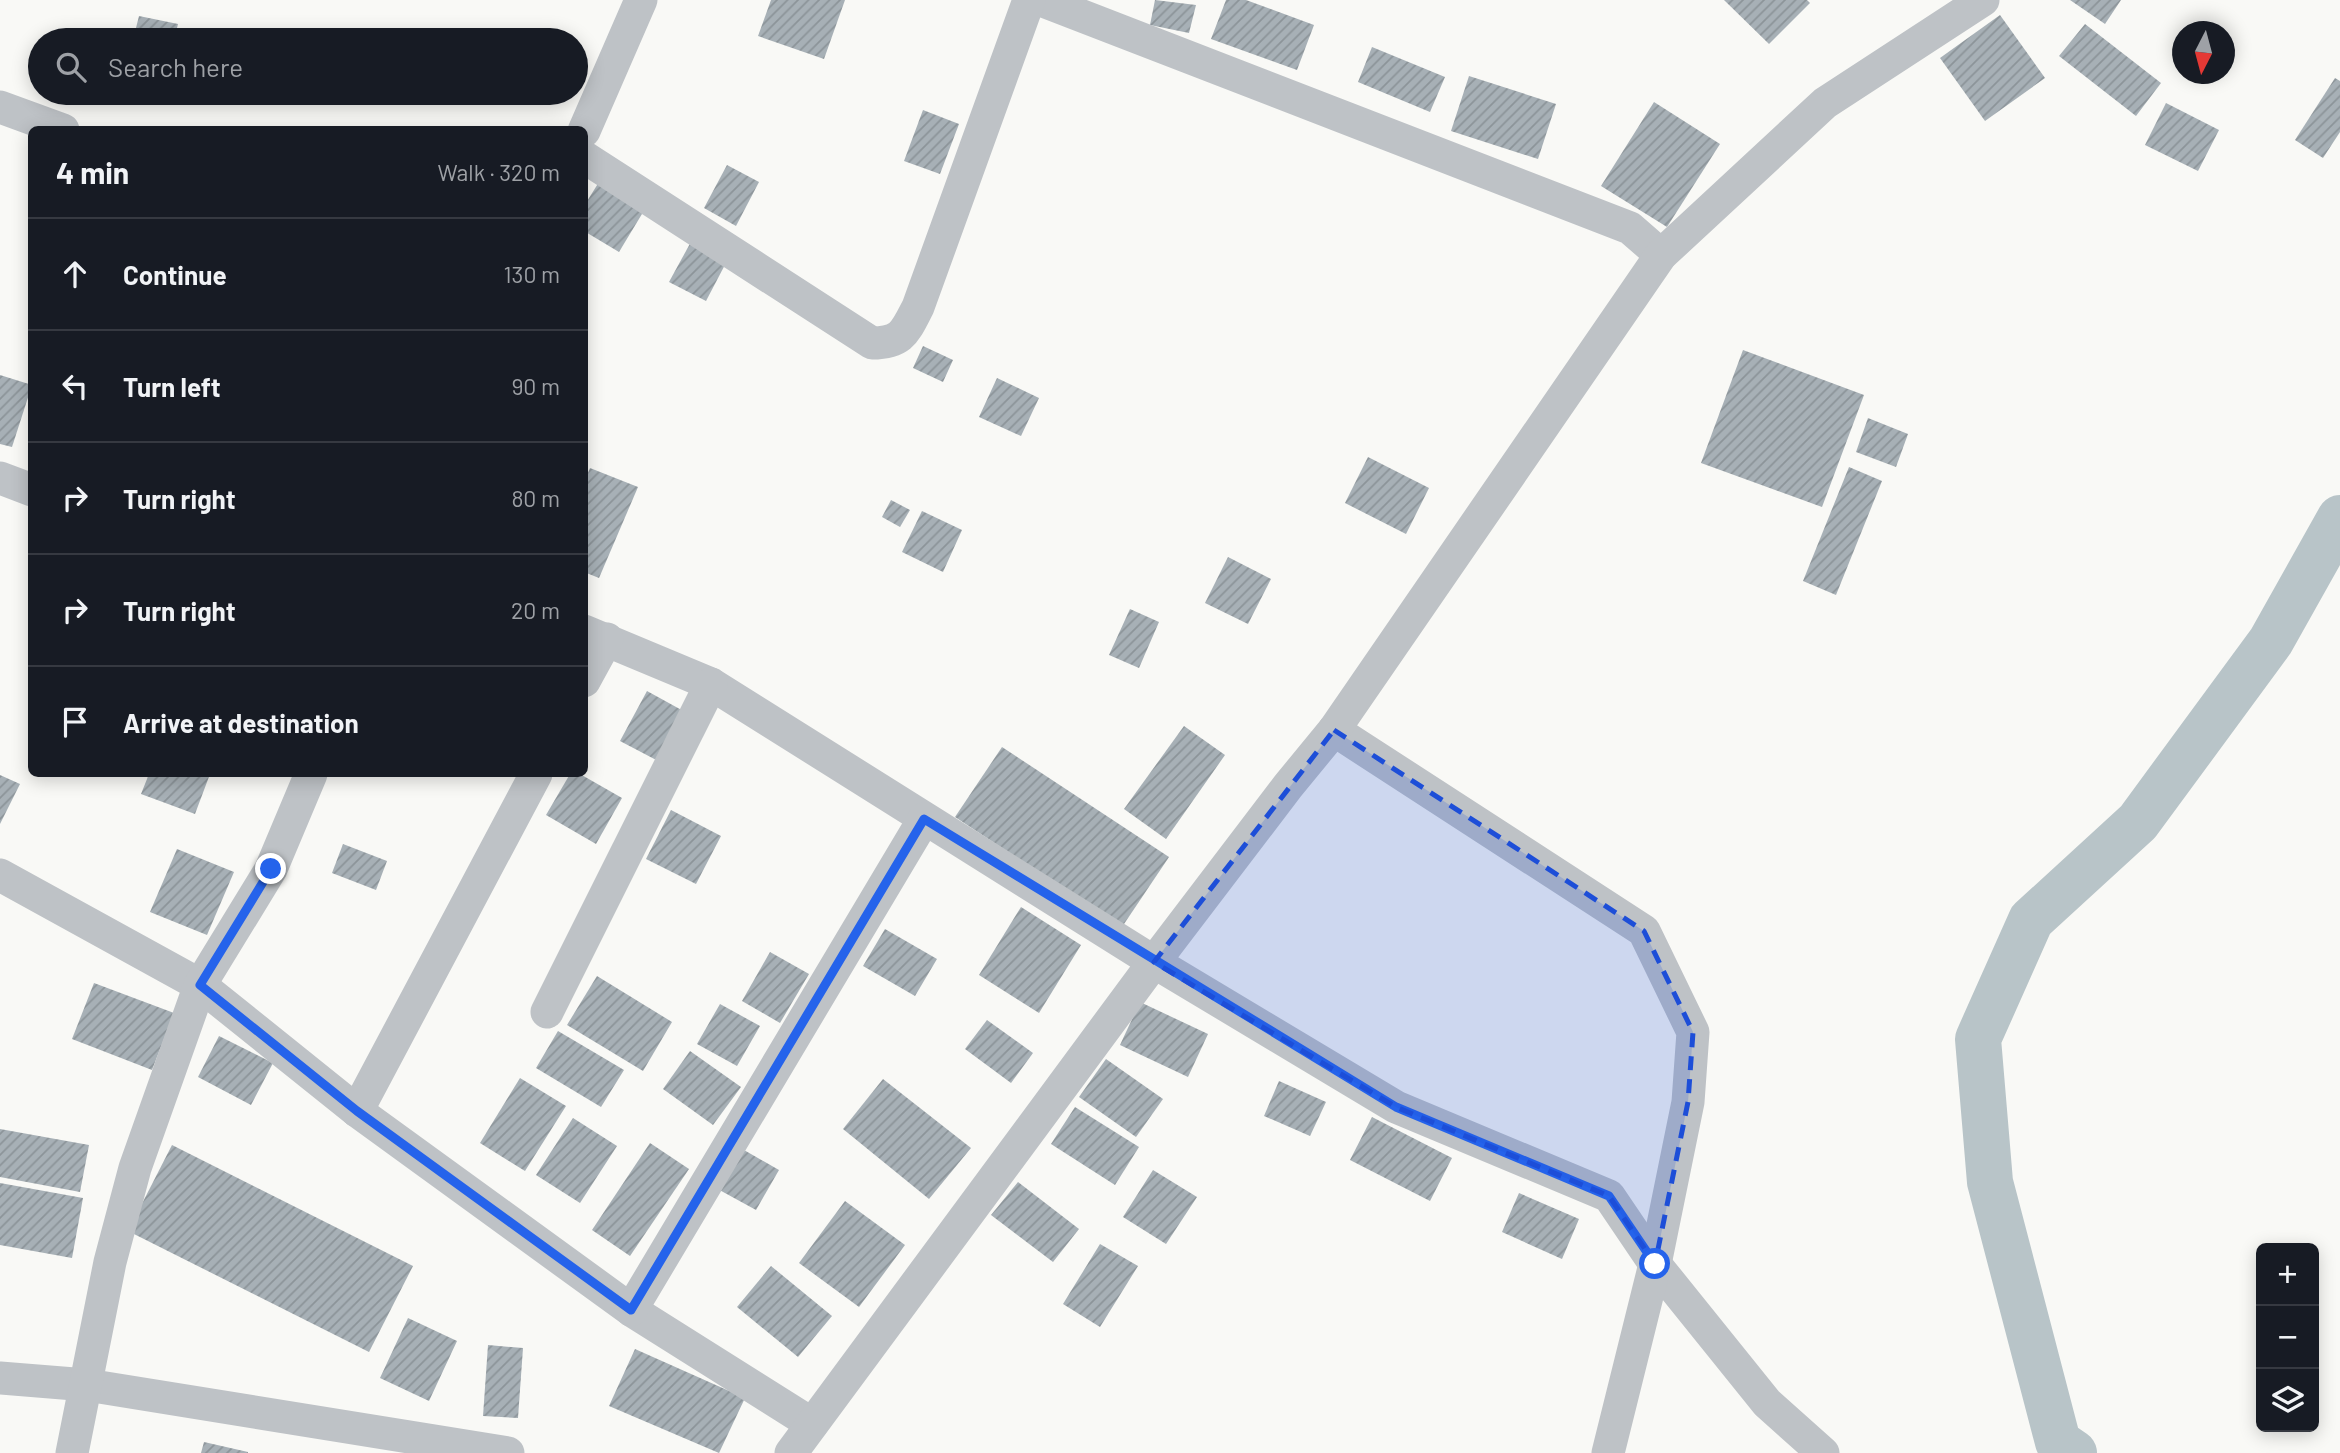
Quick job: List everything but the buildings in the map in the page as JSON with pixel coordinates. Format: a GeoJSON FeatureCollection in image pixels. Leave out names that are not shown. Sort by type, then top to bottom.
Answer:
{"type":"FeatureCollection","features":[{"type":"Feature","properties":{"kind":"street"},"geometry":{"type":"LineString","coordinates":[[586,126],[641,0]]}},
{"type":"Feature","properties":{"kind":"street"},"geometry":{"type":"LineString","coordinates":[[588,160],[872,343],[891,343],[905,332],[918,307],[1029,0]]}},
{"type":"Feature","properties":{"kind":"street"},"geometry":{"type":"LineString","coordinates":[[1041,0],[1630,228],[1661,255]]}},
{"type":"Feature","properties":{"kind":"street"},"geometry":{"type":"LineString","coordinates":[[791,1453],[1154,962],[1334,730],[1661,255],[1825,103],[1983,0]]}},
{"type":"Feature","properties":{"kind":"street"},"geometry":{"type":"LineString","coordinates":[[0,107],[52,126]]}},
{"type":"Feature","properties":{"kind":"street"},"geometry":{"type":"LineString","coordinates":[[0,478],[28,489]]}},
{"type":"Feature","properties":{"kind":"street"},"geometry":{"type":"LineString","coordinates":[[588,666],[596,635],[711,684],[1154,962],[1396,1107],[1609,1196],[1655,1264],[1767,1403],[1824,1453]]}},
{"type":"Feature","properties":{"kind":"street"},"geometry":{"type":"LineString","coordinates":[[547,1012],[711,684]]}},
{"type":"Feature","properties":{"kind":"street"},"geometry":{"type":"LineString","coordinates":[[1334,730],[1644,931],[1692,1032],[1688,1102],[1655,1264],[1608,1453]]}},
{"type":"Feature","properties":{"kind":"street"},"geometry":{"type":"LineString","coordinates":[[357,1111],[534,777]]}},
{"type":"Feature","properties":{"kind":"street"},"geometry":{"type":"LineString","coordinates":[[72,1453],[110,1262],[135,1168],[200,985],[271,869],[299,778]]}},
{"type":"Feature","properties":{"kind":"street"},"geometry":{"type":"LineString","coordinates":[[631,1310],[924,819]]}},
{"type":"Feature","properties":{"kind":"street"},"geometry":{"type":"LineString","coordinates":[[0,875],[200,985],[357,1111],[631,1310],[812,1424]]}},
{"type":"Feature","properties":{"kind":"street"},"geometry":{"type":"LineString","coordinates":[[0,1378],[87,1385],[508,1453]]}},
{"type":"Feature","properties":{"kind":"highlighted area"},"geometry":{"type":"Polygon","coordinates":[[[1334,730],[1644,931],[1693,1032],[1688,1102],[1655,1264],[1609,1196],[1396,1107],[1154,962],[1334,730]]]}},
{"type":"Feature","properties":{"kind":"waterway"},"geometry":{"type":"LineString","coordinates":[[2074,1453],[2058,1442],[1990,1182],[1978,1039],[2031,920],[2138,822],[2271,641],[2340,518]]}},
{"type":"Feature","properties":{"kind":"route"},"geometry":{"type":"LineString","coordinates":[[271,869],[200,985],[357,1111],[631,1310],[924,819],[1154,962],[1396,1107],[1609,1196],[1655,1264]]}}]}
